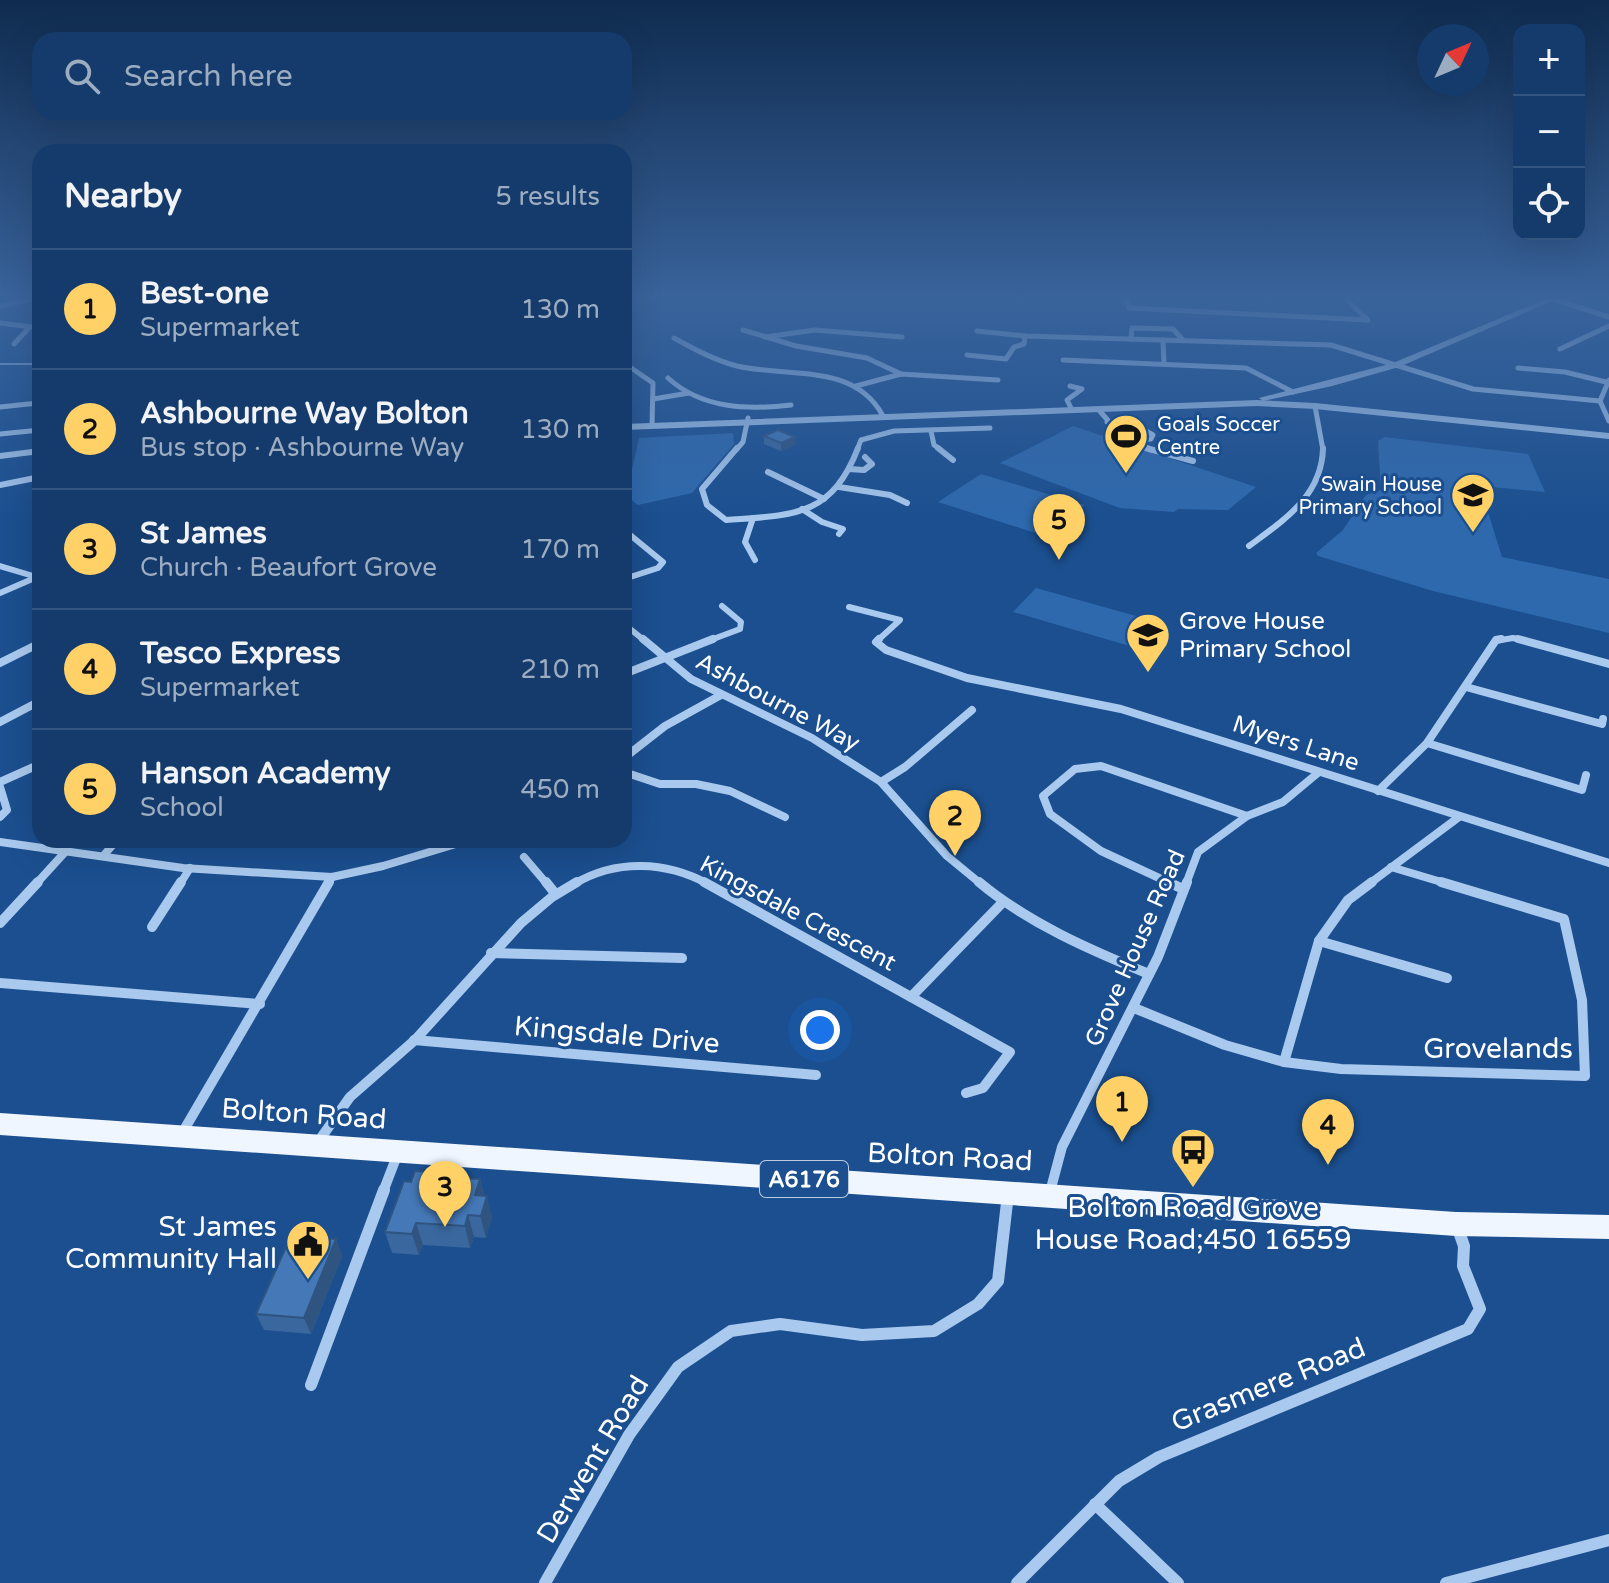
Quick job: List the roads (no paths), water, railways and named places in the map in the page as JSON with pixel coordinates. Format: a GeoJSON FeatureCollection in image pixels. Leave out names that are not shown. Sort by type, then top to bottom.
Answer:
{"type":"FeatureCollection","features":[{"type":"Feature","properties":{"kind":"main road","name":"Bolton Road"},"geometry":{"type":"LineString","coordinates":[[0,1124],[1456,1224],[1609,1227]]}},
{"type":"Feature","properties":{"kind":"street"},"geometry":{"type":"LineString","coordinates":[[638,373],[653,383],[652,423]]}},
{"type":"Feature","properties":{"kind":"street"},"geometry":{"type":"LineString","coordinates":[[797,373],[856,386],[872,395],[883,416]]}},
{"type":"Feature","properties":{"kind":"street"},"geometry":{"type":"LineString","coordinates":[[1259,373],[1293,392]]}},
{"type":"Feature","properties":{"kind":"street"},"geometry":{"type":"LineString","coordinates":[[1257,403],[1263,398],[1368,373]]}},
{"type":"Feature","properties":{"kind":"street"},"geometry":{"type":"LineString","coordinates":[[1421,373],[1473,389],[1600,401]]}},
{"type":"Feature","properties":{"kind":"street"},"geometry":{"type":"LineString","coordinates":[[1569,373],[1607,381],[1600,401],[1609,421]]}},
{"type":"Feature","properties":{"kind":"street"},"geometry":{"type":"LineString","coordinates":[[856,386],[901,374],[934,374],[967,382],[998,380]]}},
{"type":"Feature","properties":{"kind":"street"},"geometry":{"type":"LineString","coordinates":[[668,378],[675,387],[725,404],[752,407],[791,405]]}},
{"type":"Feature","properties":{"kind":"street"},"geometry":{"type":"LineString","coordinates":[[1329,384],[1332,394],[1340,401],[1360,411]]}},
{"type":"Feature","properties":{"kind":"street"},"geometry":{"type":"LineString","coordinates":[[1070,386],[1082,389],[1067,400],[1072,410]]}},
{"type":"Feature","properties":{"kind":"street"},"geometry":{"type":"LineString","coordinates":[[653,399],[689,393]]}},
{"type":"Feature","properties":{"kind":"street"},"geometry":{"type":"LineString","coordinates":[[632,424],[1257,403],[1315,406],[1609,436]]}},
{"type":"Feature","properties":{"kind":"street"},"geometry":{"type":"LineString","coordinates":[[0,407],[32,404]]}},
{"type":"Feature","properties":{"kind":"street"},"geometry":{"type":"LineString","coordinates":[[1249,546],[1288,520],[1321,477],[1324,452],[1315,406]]}},
{"type":"Feature","properties":{"kind":"street"},"geometry":{"type":"LineString","coordinates":[[1098,409],[1106,422],[1126,441],[1193,461]]}},
{"type":"Feature","properties":{"kind":"street"},"geometry":{"type":"LineString","coordinates":[[748,420],[743,442],[702,489],[707,505],[726,520],[802,509],[824,499],[839,487],[861,440],[894,431],[990,428]]}},
{"type":"Feature","properties":{"kind":"street"},"geometry":{"type":"LineString","coordinates":[[1106,422],[1141,428],[1153,435],[1143,440],[1126,441]]}},
{"type":"Feature","properties":{"kind":"street"},"geometry":{"type":"LineString","coordinates":[[0,434],[32,431]]}},
{"type":"Feature","properties":{"kind":"street"},"geometry":{"type":"LineString","coordinates":[[931,431],[934,445],[953,460]]}},
{"type":"Feature","properties":{"kind":"street"},"geometry":{"type":"LineString","coordinates":[[0,456],[32,452]]}},
{"type":"Feature","properties":{"kind":"street"},"geometry":{"type":"LineString","coordinates":[[849,469],[864,470],[872,464],[865,457]]}},
{"type":"Feature","properties":{"kind":"street"},"geometry":{"type":"LineString","coordinates":[[768,472],[824,499]]}},
{"type":"Feature","properties":{"kind":"street"},"geometry":{"type":"LineString","coordinates":[[0,485],[32,479]]}},
{"type":"Feature","properties":{"kind":"street"},"geometry":{"type":"LineString","coordinates":[[839,487],[890,495],[907,503]]}},
{"type":"Feature","properties":{"kind":"street"},"geometry":{"type":"LineString","coordinates":[[802,509],[822,522],[843,529],[839,534]]}},
{"type":"Feature","properties":{"kind":"street"},"geometry":{"type":"LineString","coordinates":[[753,518],[745,542],[754,557],[764,551]]}},
{"type":"Feature","properties":{"kind":"street"},"geometry":{"type":"LineString","coordinates":[[632,537],[663,562],[658,568],[632,576]]}},
{"type":"Feature","properties":{"kind":"street"},"geometry":{"type":"LineString","coordinates":[[0,566],[32,575]]}},
{"type":"Feature","properties":{"kind":"street"},"geometry":{"type":"LineString","coordinates":[[0,593],[32,580]]}},
{"type":"Feature","properties":{"kind":"street"},"geometry":{"type":"LineString","coordinates":[[632,671],[740,629],[741,622],[722,606]]}},
{"type":"Feature","properties":{"kind":"street","name":"Myers Lane"},"geometry":{"type":"LineString","coordinates":[[849,607],[900,620],[876,642],[886,650],[967,678],[1121,709],[1609,863]]}},
{"type":"Feature","properties":{"kind":"street","name":"Ashbourne Way"},"geometry":{"type":"LineString","coordinates":[[632,631],[691,679],[812,738],[881,782],[947,856],[1003,902],[1097,953],[1149,974]]}},
{"type":"Feature","properties":{"kind":"street"},"geometry":{"type":"LineString","coordinates":[[1378,791],[1427,743],[1496,640],[1513,638],[1609,664]]}},
{"type":"Feature","properties":{"kind":"street"},"geometry":{"type":"LineString","coordinates":[[0,663],[32,647]]}},
{"type":"Feature","properties":{"kind":"street"},"geometry":{"type":"LineString","coordinates":[[1466,687],[1602,724],[1603,719]]}},
{"type":"Feature","properties":{"kind":"street"},"geometry":{"type":"LineString","coordinates":[[632,752],[665,726],[721,695]]}},
{"type":"Feature","properties":{"kind":"street"},"geometry":{"type":"LineString","coordinates":[[0,722],[32,705]]}},
{"type":"Feature","properties":{"kind":"street"},"geometry":{"type":"LineString","coordinates":[[881,782],[905,767],[972,710]]}},
{"type":"Feature","properties":{"kind":"street"},"geometry":{"type":"LineString","coordinates":[[1427,743],[1582,790],[1586,775]]}},
{"type":"Feature","properties":{"kind":"street"},"geometry":{"type":"LineString","coordinates":[[1183,889],[1101,851],[1050,814],[1043,796],[1075,769],[1101,766],[1247,816]]}},
{"type":"Feature","properties":{"kind":"street"},"geometry":{"type":"LineString","coordinates":[[0,817],[7,810],[0,784],[32,768]]}},
{"type":"Feature","properties":{"kind":"street","name":"Grove House Road"},"geometry":{"type":"LineString","coordinates":[[1050,1194],[1062,1147],[1158,957],[1198,852],[1247,816],[1283,802],[1319,772]]}},
{"type":"Feature","properties":{"kind":"street"},"geometry":{"type":"LineString","coordinates":[[632,775],[660,784],[696,784],[730,791],[785,817]]}},
{"type":"Feature","properties":{"kind":"street"},"geometry":{"type":"LineString","coordinates":[[1284,1062],[1319,941],[1348,900],[1459,817]]}},
{"type":"Feature","properties":{"kind":"street"},"geometry":{"type":"LineString","coordinates":[[0,842],[32,846]]}},
{"type":"Feature","properties":{"kind":"street"},"geometry":{"type":"LineString","coordinates":[[44,848],[190,868],[332,877],[443,848]]}},
{"type":"Feature","properties":{"kind":"street"},"geometry":{"type":"LineString","coordinates":[[104,855],[110,848]]}},
{"type":"Feature","properties":{"kind":"street"},"geometry":{"type":"LineString","coordinates":[[0,923],[66,851]]}},
{"type":"Feature","properties":{"kind":"street"},"geometry":{"type":"LineString","coordinates":[[524,857],[554,892]]}},
{"type":"Feature","properties":{"kind":"street","name":"Kingsdale Crescent"},"geometry":{"type":"LineString","coordinates":[[316,1145],[352,1095],[414,1040],[491,953],[554,892],[590,876],[623,867],[660,866],[695,877],[1010,1052],[983,1088],[966,1093]]}},
{"type":"Feature","properties":{"kind":"street","name":"Grovelands"},"geometry":{"type":"LineString","coordinates":[[1134,1008],[1225,1045],[1284,1062],[1341,1069],[1585,1076],[1582,1000],[1564,919],[1391,867]]}},
{"type":"Feature","properties":{"kind":"street"},"geometry":{"type":"LineString","coordinates":[[152,927],[190,868]]}},
{"type":"Feature","properties":{"kind":"street"},"geometry":{"type":"LineString","coordinates":[[181,1136],[332,877]]}},
{"type":"Feature","properties":{"kind":"street"},"geometry":{"type":"LineString","coordinates":[[911,997],[1003,902]]}},
{"type":"Feature","properties":{"kind":"street"},"geometry":{"type":"LineString","coordinates":[[1319,941],[1447,978]]}},
{"type":"Feature","properties":{"kind":"street"},"geometry":{"type":"LineString","coordinates":[[491,953],[682,958]]}},
{"type":"Feature","properties":{"kind":"street"},"geometry":{"type":"LineString","coordinates":[[0,983],[260,1004]]}},
{"type":"Feature","properties":{"kind":"street","name":"Kingsdale Drive"},"geometry":{"type":"LineString","coordinates":[[414,1040],[816,1075]]}},
{"type":"Feature","properties":{"kind":"street"},"geometry":{"type":"LineString","coordinates":[[311,1385],[399,1152]]}},
{"type":"Feature","properties":{"kind":"street","name":"Derwent Road"},"geometry":{"type":"LineString","coordinates":[[545,1583],[629,1435],[678,1367],[731,1331],[780,1324],[862,1335],[934,1331],[978,1304],[998,1281],[1008,1194]]}},
{"type":"Feature","properties":{"kind":"street","name":"Grasmere Road"},"geometry":{"type":"LineString","coordinates":[[1017,1583],[1119,1481],[1159,1457],[1468,1329],[1480,1309],[1463,1266],[1464,1246],[1456,1224]]}},
{"type":"Feature","properties":{"kind":"street"},"geometry":{"type":"LineString","coordinates":[[1095,1504],[1178,1583]]}},
{"type":"Feature","properties":{"kind":"street"},"geometry":{"type":"LineString","coordinates":[[1446,1583],[1609,1540]]}},
{"type":"Feature","properties":{"kind":"place","name":"Goals Soccer Centre"},"geometry":{"type":"Point","coordinates":[1126,475]}},
{"type":"Feature","properties":{"kind":"place","name":"Swain House Primary School"},"geometry":{"type":"Point","coordinates":[1473,534]}},
{"type":"Feature","properties":{"kind":"place","name":"Hanson Academy"},"geometry":{"type":"Point","coordinates":[1059,560]}},
{"type":"Feature","properties":{"kind":"place","name":"Grove House Primary School"},"geometry":{"type":"Point","coordinates":[1148,674]}},
{"type":"Feature","properties":{"kind":"place","name":"Ashbourne Way Bolton"},"geometry":{"type":"Point","coordinates":[955,856]}},
{"type":"Feature","properties":{"kind":"place","name":"Best-one"},"geometry":{"type":"Point","coordinates":[1122,1142]}},
{"type":"Feature","properties":{"kind":"place","name":"Tesco Express"},"geometry":{"type":"Point","coordinates":[1328,1165]}},
{"type":"Feature","properties":{"kind":"place","name":"Bolton Road Grove House Road;450 16559"},"geometry":{"type":"Point","coordinates":[1193,1189]}},
{"type":"Feature","properties":{"kind":"place","name":"St James"},"geometry":{"type":"Point","coordinates":[445,1227]}},
{"type":"Feature","properties":{"kind":"place","name":"St James Community Hall"},"geometry":{"type":"Point","coordinates":[308,1281]}}]}
